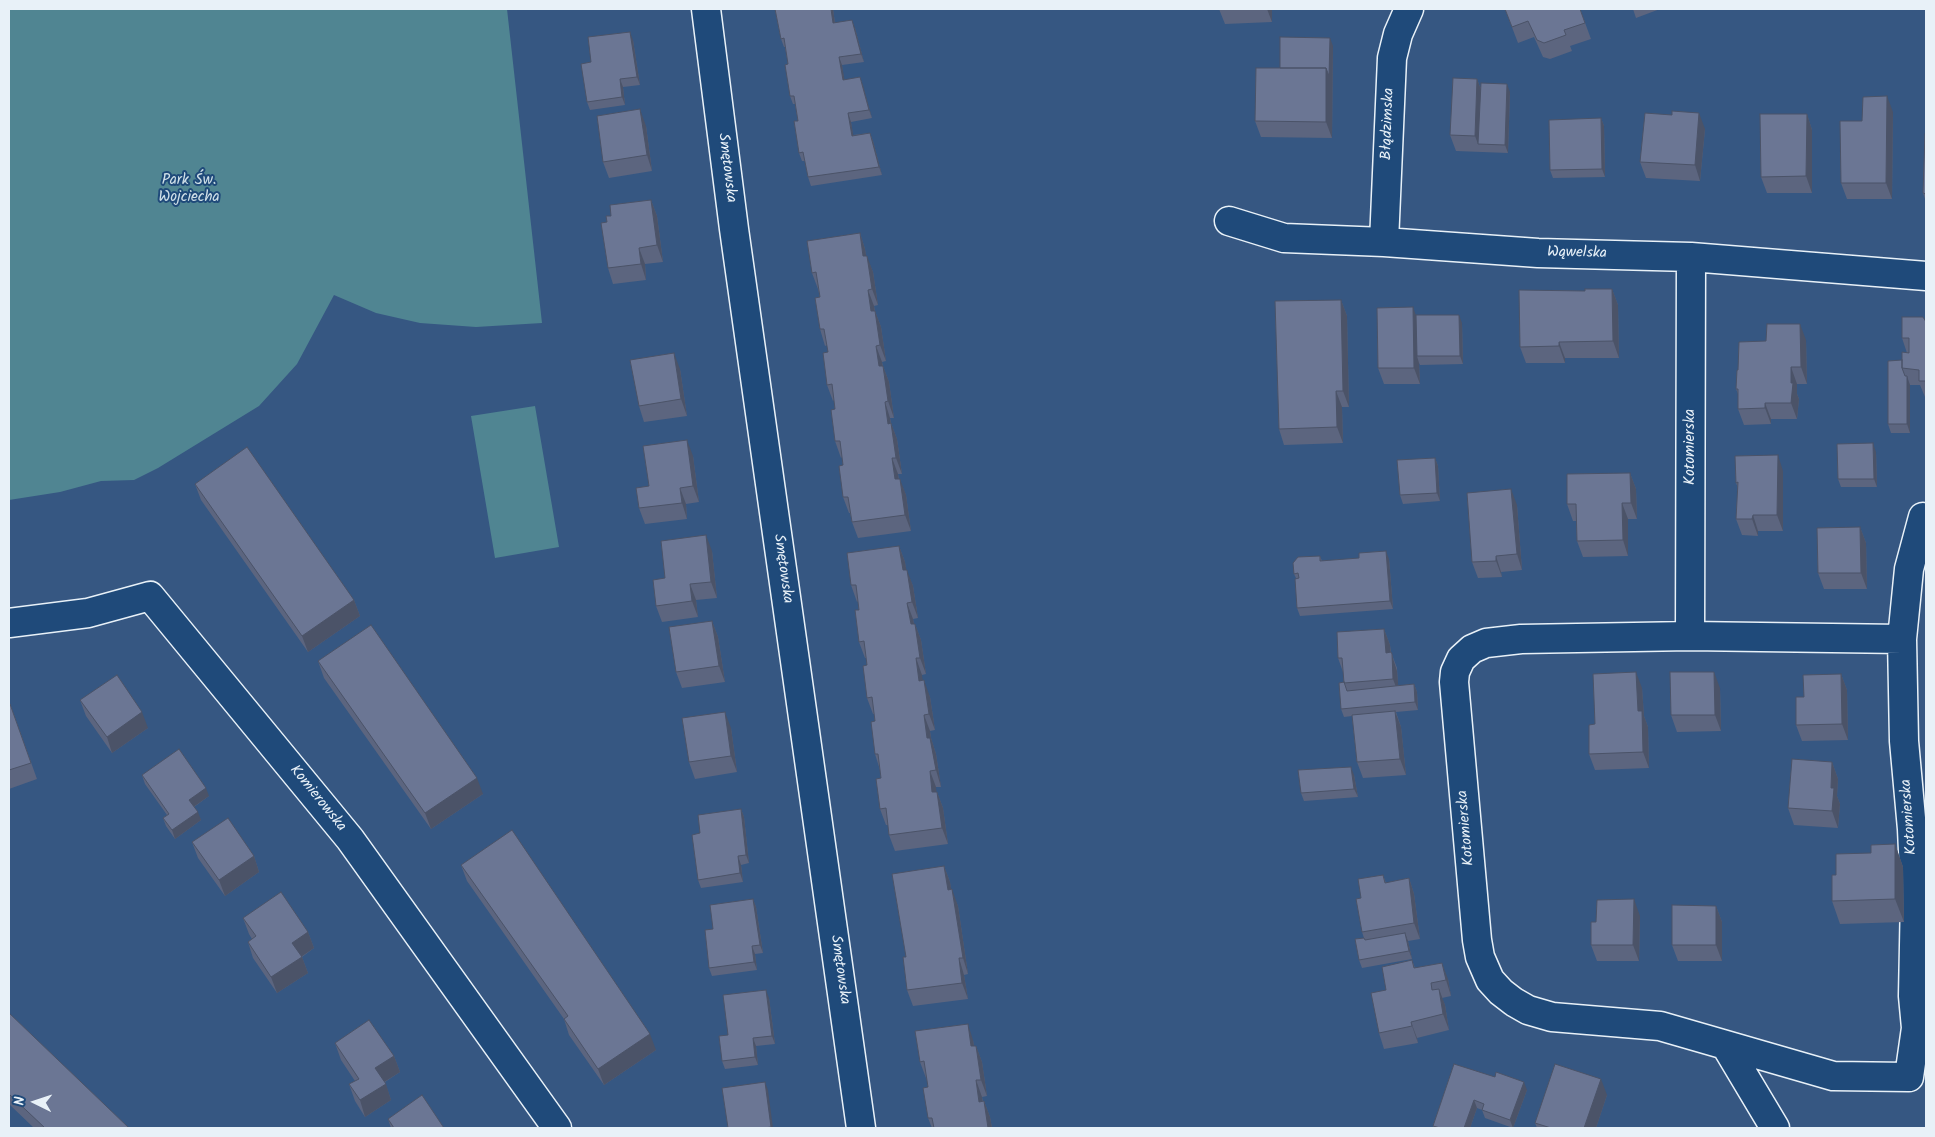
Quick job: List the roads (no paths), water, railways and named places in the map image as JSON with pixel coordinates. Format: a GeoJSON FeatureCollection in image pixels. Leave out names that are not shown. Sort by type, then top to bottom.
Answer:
{"type":"FeatureCollection","features":[{"type":"Feature","properties":{"kind":"street","name":"Smętowska"},"geometry":{"type":"LineString","coordinates":[[706,9],[734,230],[861,1128]]}},
{"type":"Feature","properties":{"kind":"street","name":"Błądzimska"},"geometry":{"type":"LineString","coordinates":[[1384,242],[1392,58],[1398,34],[1409,9]]}},
{"type":"Feature","properties":{"kind":"street","name":"Wąwelska"},"geometry":{"type":"LineString","coordinates":[[1229,221],[1284,238],[1384,242],[1538,253],[1691,257],[1926,276]]}},
{"type":"Feature","properties":{"kind":"street","name":"Kotomierska"},"geometry":{"type":"LineString","coordinates":[[1690,636],[1691,257]]}},
{"type":"Feature","properties":{"kind":"street","name":"Kotomierska"},"geometry":{"type":"LineString","coordinates":[[1902,639],[1690,636],[1521,640],[1486,644],[1472,649],[1461,659],[1455,672],[1455,690],[1477,940],[1480,957],[1490,980],[1514,1002],[1528,1010],[1552,1017],[1660,1026],[1833,1076],[1918,1075],[1913,996],[1915,903],[1912,829],[1904,741],[1902,639],[1909,569],[1923,517]]}},
{"type":"Feature","properties":{"kind":"street","name":"Komierowska"},"geometry":{"type":"LineString","coordinates":[[9,623],[88,613],[150,596],[350,839],[557,1128]]}},
{"type":"Feature","properties":{"kind":"street"},"geometry":{"type":"LineString","coordinates":[[1726,1046],[1775,1128]]}},
{"type":"Feature","properties":{"kind":"park label","name":"Park Św. Wojciecha"},"geometry":{"type":"Point","coordinates":[189,190]}}]}
